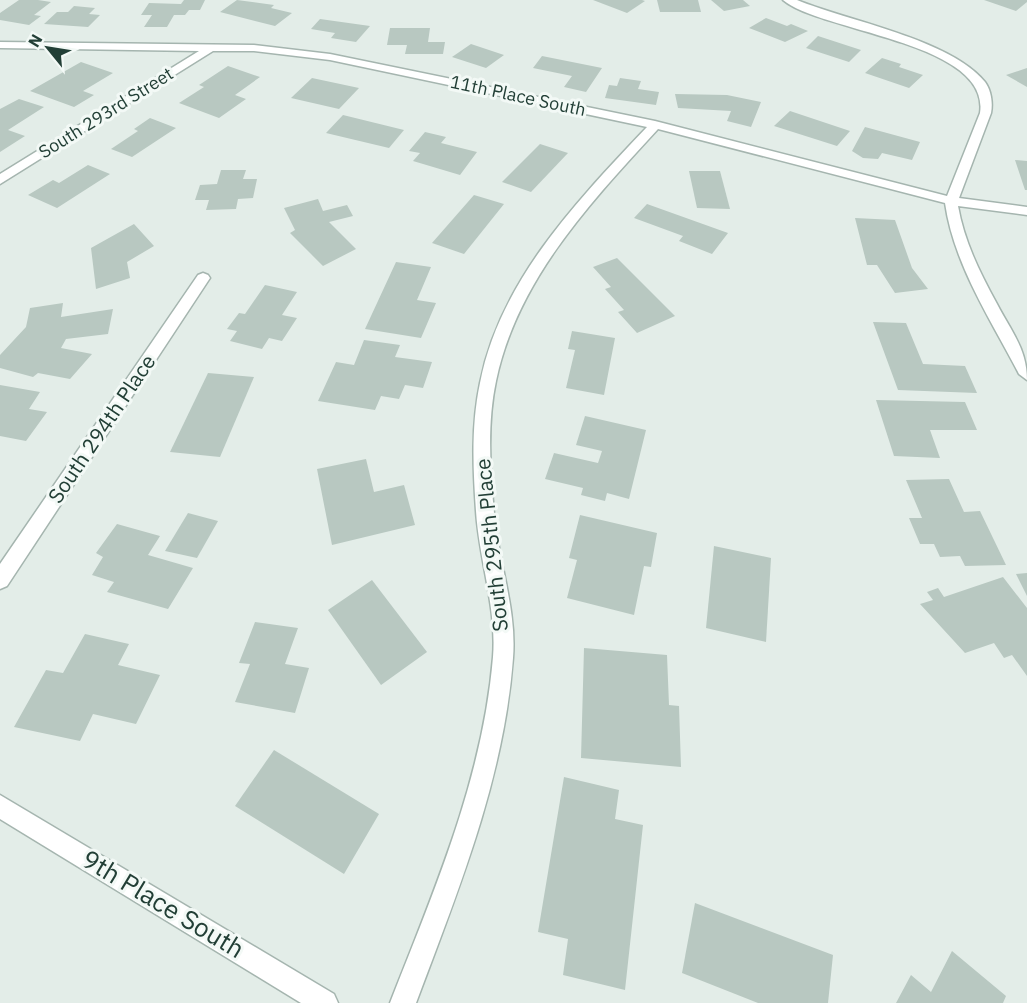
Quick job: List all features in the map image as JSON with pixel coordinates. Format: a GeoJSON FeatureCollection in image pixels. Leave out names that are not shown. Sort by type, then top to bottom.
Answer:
{"type":"FeatureCollection","features":[{"type":"Feature","properties":{"kind":"street"},"geometry":{"type":"LineString","coordinates":[[788,0],[934,52],[963,68],[981,84],[986,93],[985,113],[951,201],[957,234],[967,257],[1027,374]]}},
{"type":"Feature","properties":{"kind":"street","name":"11th Place South"},"geometry":{"type":"LineString","coordinates":[[0,45],[254,48],[330,57],[655,125],[951,201],[1027,211]]}},
{"type":"Feature","properties":{"kind":"street","name":"South 293rd Street"},"geometry":{"type":"LineString","coordinates":[[0,180],[212,47]]}},
{"type":"Feature","properties":{"kind":"street","name":"South 295th Place"},"geometry":{"type":"LineString","coordinates":[[403,1003],[470,828],[495,726],[503,653],[497,579],[485,519],[482,436],[488,381],[499,339],[517,302],[554,240],[598,186],[655,125]]}},
{"type":"Feature","properties":{"kind":"street","name":"South 294th Place"},"geometry":{"type":"LineString","coordinates":[[0,580],[203,278]]}},
{"type":"Feature","properties":{"kind":"street","name":"9th Place South"},"geometry":{"type":"LineString","coordinates":[[0,806],[325,1003]]}},
{"type":"Feature","properties":{"kind":"building"},"geometry":{"type":"Polygon","coordinates":[[[19,0],[51,2],[34,15],[41,16],[29,25],[0,20],[0,13],[19,0]]]}},
{"type":"Feature","properties":{"kind":"building"},"geometry":{"type":"Polygon","coordinates":[[[184,0],[205,0],[200,10],[189,10],[185,15],[174,15],[167,27],[144,27],[152,15],[141,15],[149,3],[181,4],[184,0]]]}},
{"type":"Feature","properties":{"kind":"building"},"geometry":{"type":"Polygon","coordinates":[[[237,0],[274,5],[271,8],[292,13],[275,26],[220,12],[237,0]]]}},
{"type":"Feature","properties":{"kind":"building"},"geometry":{"type":"Polygon","coordinates":[[[593,0],[642,0],[645,1],[627,13],[593,0]]]}},
{"type":"Feature","properties":{"kind":"building"},"geometry":{"type":"Polygon","coordinates":[[[657,0],[698,0],[701,12],[660,12],[657,0]]]}},
{"type":"Feature","properties":{"kind":"building"},"geometry":{"type":"Polygon","coordinates":[[[711,0],[743,0],[750,6],[724,11],[711,0]]]}},
{"type":"Feature","properties":{"kind":"building"},"geometry":{"type":"Polygon","coordinates":[[[984,0],[1027,0],[1027,2],[1016,11],[984,0]]]}},
{"type":"Feature","properties":{"kind":"building"},"geometry":{"type":"Polygon","coordinates":[[[74,6],[95,8],[89,14],[100,15],[88,27],[44,24],[57,12],[68,12],[74,6]]]}},
{"type":"Feature","properties":{"kind":"building"},"geometry":{"type":"Polygon","coordinates":[[[766,18],[808,31],[785,42],[749,28],[766,18]]]}},
{"type":"Feature","properties":{"kind":"building"},"geometry":{"type":"Polygon","coordinates":[[[320,19],[370,26],[356,42],[331,38],[335,33],[311,29],[320,19]]]}},
{"type":"Feature","properties":{"kind":"building"},"geometry":{"type":"Polygon","coordinates":[[[390,28],[430,28],[428,42],[445,42],[443,54],[405,54],[407,45],[387,45],[390,28]]]}},
{"type":"Feature","properties":{"kind":"building"},"geometry":{"type":"Polygon","coordinates":[[[818,36],[861,50],[849,62],[806,48],[818,36]]]}},
{"type":"Feature","properties":{"kind":"building"},"geometry":{"type":"Polygon","coordinates":[[[471,44],[504,55],[486,68],[452,57],[471,44]]]}},
{"type":"Feature","properties":{"kind":"building"},"geometry":{"type":"Polygon","coordinates":[[[542,56],[602,68],[586,92],[564,87],[572,76],[533,68],[542,56]]]}},
{"type":"Feature","properties":{"kind":"building"},"geometry":{"type":"Polygon","coordinates":[[[882,58],[901,64],[899,67],[923,75],[909,88],[865,73],[882,58]]]}},
{"type":"Feature","properties":{"kind":"building"},"geometry":{"type":"Polygon","coordinates":[[[81,62],[113,73],[83,91],[94,95],[74,107],[30,91],[81,62]]]}},
{"type":"Feature","properties":{"kind":"building"},"geometry":{"type":"Polygon","coordinates":[[[228,66],[260,77],[235,95],[246,99],[219,118],[179,103],[204,87],[199,85],[228,66]]]}},
{"type":"Feature","properties":{"kind":"building"},"geometry":{"type":"Polygon","coordinates":[[[1027,68],[1027,87],[1006,75],[1027,68]]]}},
{"type":"Feature","properties":{"kind":"building"},"geometry":{"type":"Polygon","coordinates":[[[312,78],[359,88],[339,109],[291,98],[312,78]]]}},
{"type":"Feature","properties":{"kind":"building"},"geometry":{"type":"Polygon","coordinates":[[[620,78],[641,81],[638,89],[659,92],[656,105],[605,98],[609,85],[617,86],[620,78]]]}},
{"type":"Feature","properties":{"kind":"building"},"geometry":{"type":"Polygon","coordinates":[[[675,94],[727,95],[761,102],[751,127],[727,121],[731,111],[678,108],[675,94]]]}},
{"type":"Feature","properties":{"kind":"building"},"geometry":{"type":"Polygon","coordinates":[[[19,99],[44,107],[8,130],[25,136],[0,152],[0,109],[19,99]]]}},
{"type":"Feature","properties":{"kind":"building"},"geometry":{"type":"Polygon","coordinates":[[[790,111],[850,131],[837,146],[774,126],[790,111]]]}},
{"type":"Feature","properties":{"kind":"building"},"geometry":{"type":"Polygon","coordinates":[[[343,115],[404,130],[389,148],[326,133],[343,115]]]}},
{"type":"Feature","properties":{"kind":"building"},"geometry":{"type":"Polygon","coordinates":[[[150,118],[176,128],[132,157],[111,149],[138,131],[134,129],[150,118]]]}},
{"type":"Feature","properties":{"kind":"building"},"geometry":{"type":"Polygon","coordinates":[[[865,127],[920,142],[912,160],[882,153],[878,159],[863,158],[852,151],[865,127]]]}},
{"type":"Feature","properties":{"kind":"building"},"geometry":{"type":"Polygon","coordinates":[[[425,132],[446,137],[441,143],[477,152],[460,175],[413,161],[420,153],[409,151],[425,132]]]}},
{"type":"Feature","properties":{"kind":"building"},"geometry":{"type":"Polygon","coordinates":[[[540,144],[568,153],[531,192],[502,182],[540,144]]]}},
{"type":"Feature","properties":{"kind":"building"},"geometry":{"type":"Polygon","coordinates":[[[1015,160],[1027,161],[1027,190],[1025,190],[1015,160]]]}},
{"type":"Feature","properties":{"kind":"building"},"geometry":{"type":"Polygon","coordinates":[[[88,165],[110,174],[57,208],[28,195],[53,180],[59,183],[88,165]]]}},
{"type":"Feature","properties":{"kind":"building"},"geometry":{"type":"Polygon","coordinates":[[[221,170],[246,170],[243,179],[257,179],[253,198],[238,199],[236,209],[206,210],[209,200],[195,200],[200,185],[217,184],[221,170]]]}},
{"type":"Feature","properties":{"kind":"building"},"geometry":{"type":"Polygon","coordinates":[[[689,171],[720,171],[730,209],[697,208],[689,171]]]}},
{"type":"Feature","properties":{"kind":"building"},"geometry":{"type":"Polygon","coordinates":[[[474,195],[504,204],[464,254],[432,243],[474,195]]]}},
{"type":"Feature","properties":{"kind":"building"},"geometry":{"type":"Polygon","coordinates":[[[318,199],[323,211],[347,205],[353,216],[329,222],[356,249],[323,266],[290,233],[295,230],[284,208],[318,199]]]}},
{"type":"Feature","properties":{"kind":"building"},"geometry":{"type":"Polygon","coordinates":[[[647,204],[728,233],[712,254],[679,241],[683,236],[634,218],[647,204]]]}},
{"type":"Feature","properties":{"kind":"building"},"geometry":{"type":"Polygon","coordinates":[[[855,218],[895,220],[912,268],[928,289],[895,293],[877,265],[867,265],[855,218]]]}},
{"type":"Feature","properties":{"kind":"building"},"geometry":{"type":"Polygon","coordinates":[[[134,224],[154,246],[127,262],[130,278],[96,289],[91,248],[134,224]]]}},
{"type":"Feature","properties":{"kind":"building"},"geometry":{"type":"Polygon","coordinates":[[[617,258],[675,316],[637,333],[618,312],[624,310],[605,289],[611,287],[593,267],[617,258]]]}},
{"type":"Feature","properties":{"kind":"building"},"geometry":{"type":"Polygon","coordinates":[[[396,262],[431,267],[417,300],[436,303],[421,338],[365,329],[396,262]]]}},
{"type":"Feature","properties":{"kind":"building"},"geometry":{"type":"Polygon","coordinates":[[[265,285],[297,292],[282,315],[297,318],[282,341],[269,338],[262,349],[230,341],[237,331],[227,329],[239,313],[245,314],[265,285]]]}},
{"type":"Feature","properties":{"kind":"building"},"geometry":{"type":"Polygon","coordinates":[[[63,303],[61,317],[113,309],[108,334],[66,339],[61,348],[92,354],[70,379],[38,373],[33,377],[0,368],[0,355],[26,327],[30,308],[63,303]]]}},
{"type":"Feature","properties":{"kind":"building"},"geometry":{"type":"Polygon","coordinates":[[[873,322],[906,323],[923,364],[965,366],[977,393],[898,390],[873,322]]]}},
{"type":"Feature","properties":{"kind":"building"},"geometry":{"type":"Polygon","coordinates":[[[572,331],[615,338],[604,395],[566,388],[575,350],[568,349],[572,331]]]}},
{"type":"Feature","properties":{"kind":"building"},"geometry":{"type":"Polygon","coordinates":[[[364,340],[400,345],[395,357],[432,362],[423,388],[405,385],[399,399],[381,396],[375,410],[318,401],[336,362],[354,365],[364,340]]]}},
{"type":"Feature","properties":{"kind":"building"},"geometry":{"type":"Polygon","coordinates":[[[208,373],[254,377],[220,457],[170,452],[208,373]]]}},
{"type":"Feature","properties":{"kind":"building"},"geometry":{"type":"Polygon","coordinates":[[[0,385],[40,392],[29,409],[47,412],[26,441],[0,436],[0,385]]]}},
{"type":"Feature","properties":{"kind":"building"},"geometry":{"type":"Polygon","coordinates":[[[876,400],[965,402],[977,430],[930,430],[940,458],[894,456],[876,400]]]}},
{"type":"Feature","properties":{"kind":"building"},"geometry":{"type":"Polygon","coordinates":[[[585,416],[646,430],[629,499],[607,493],[605,501],[581,495],[583,488],[545,479],[554,453],[598,463],[602,451],[576,445],[585,416]]]}},
{"type":"Feature","properties":{"kind":"building"},"geometry":{"type":"Polygon","coordinates":[[[366,459],[374,492],[404,485],[415,525],[332,545],[317,469],[366,459]]]}},
{"type":"Feature","properties":{"kind":"building"},"geometry":{"type":"Polygon","coordinates":[[[949,479],[964,512],[980,511],[1006,565],[965,566],[960,556],[940,557],[934,544],[920,544],[909,518],[922,518],[906,480],[949,479]]]}},
{"type":"Feature","properties":{"kind":"building"},"geometry":{"type":"Polygon","coordinates":[[[188,513],[218,521],[197,558],[165,551],[188,513]]]}},
{"type":"Feature","properties":{"kind":"building"},"geometry":{"type":"Polygon","coordinates":[[[580,515],[657,533],[651,567],[644,566],[634,615],[567,598],[577,560],[569,558],[580,515]]]}},
{"type":"Feature","properties":{"kind":"building"},"geometry":{"type":"Polygon","coordinates":[[[117,524],[160,536],[148,555],[193,568],[168,609],[107,592],[114,582],[92,575],[103,557],[96,553],[117,524]]]}},
{"type":"Feature","properties":{"kind":"building"},"geometry":{"type":"Polygon","coordinates":[[[714,546],[771,558],[766,642],[706,628],[714,546]]]}},
{"type":"Feature","properties":{"kind":"building"},"geometry":{"type":"Polygon","coordinates":[[[1027,573],[1027,596],[1016,574],[1027,573]]]}},
{"type":"Feature","properties":{"kind":"building"},"geometry":{"type":"Polygon","coordinates":[[[1003,577],[1027,608],[1027,676],[1012,655],[1004,658],[994,643],[965,653],[920,604],[933,600],[927,592],[938,588],[944,597],[1003,577]]]}},
{"type":"Feature","properties":{"kind":"building"},"geometry":{"type":"Polygon","coordinates":[[[372,580],[427,652],[381,685],[328,610],[372,580]]]}},
{"type":"Feature","properties":{"kind":"building"},"geometry":{"type":"Polygon","coordinates":[[[255,622],[298,628],[285,664],[309,668],[295,713],[235,702],[250,664],[239,663],[255,622]]]}},
{"type":"Feature","properties":{"kind":"building"},"geometry":{"type":"Polygon","coordinates":[[[85,634],[129,644],[118,665],[160,675],[136,724],[93,714],[80,741],[14,727],[46,670],[63,673],[85,634]]]}},
{"type":"Feature","properties":{"kind":"building"},"geometry":{"type":"Polygon","coordinates":[[[584,648],[667,655],[669,705],[679,706],[681,767],[581,758],[584,648]]]}},
{"type":"Feature","properties":{"kind":"building"},"geometry":{"type":"Polygon","coordinates":[[[274,750],[379,814],[344,874],[235,806],[274,750]]]}},
{"type":"Feature","properties":{"kind":"building"},"geometry":{"type":"Polygon","coordinates":[[[564,777],[619,790],[615,819],[643,825],[625,990],[563,975],[568,939],[538,932],[564,777]]]}},
{"type":"Feature","properties":{"kind":"building"},"geometry":{"type":"Polygon","coordinates":[[[695,903],[833,955],[828,1003],[758,1003],[682,973],[695,903]]]}},
{"type":"Feature","properties":{"kind":"building"},"geometry":{"type":"Polygon","coordinates":[[[952,951],[1006,996],[1003,1003],[896,1003],[911,975],[931,992],[952,951]]]}}]}
